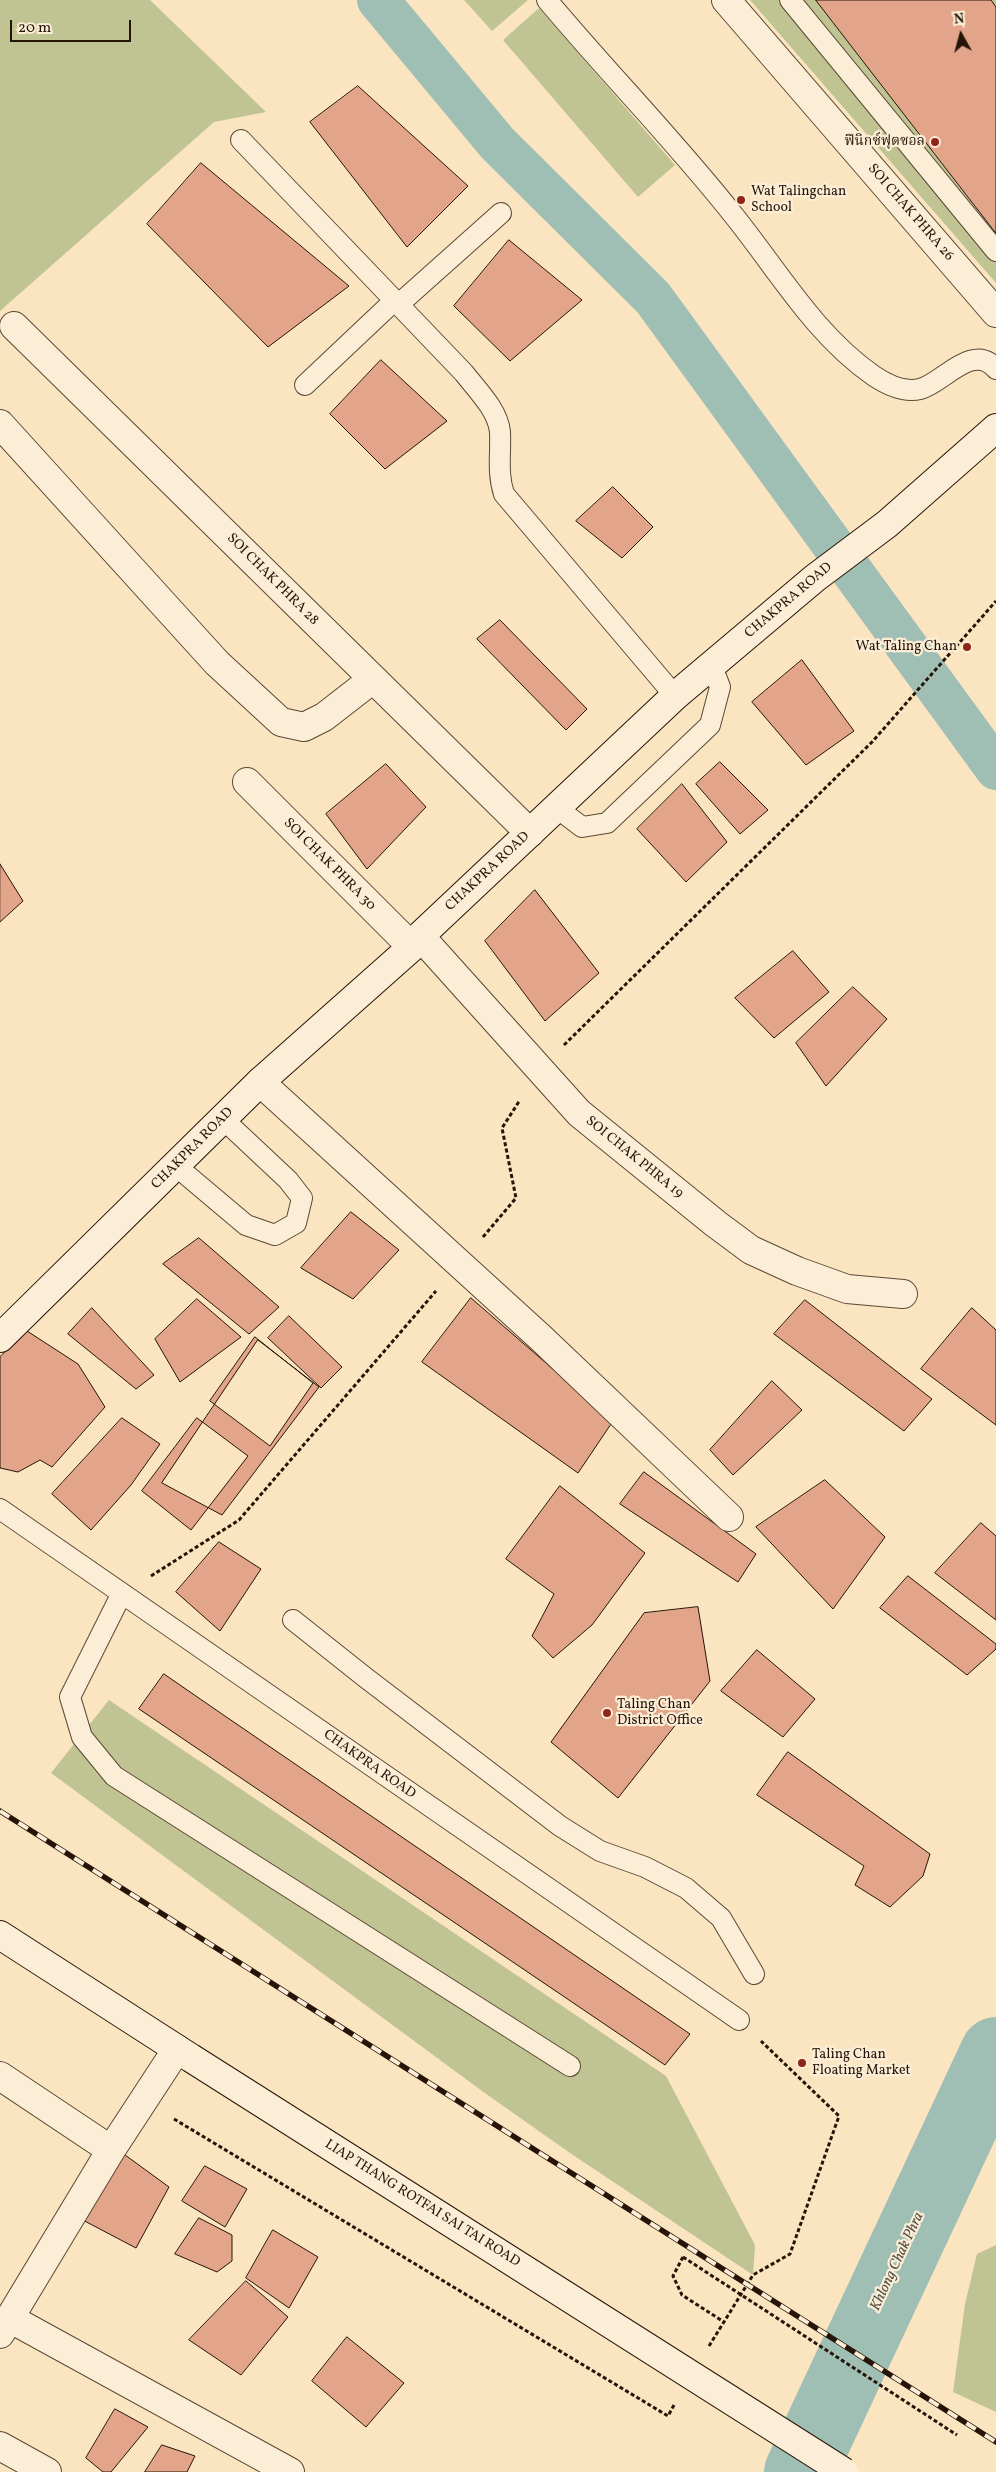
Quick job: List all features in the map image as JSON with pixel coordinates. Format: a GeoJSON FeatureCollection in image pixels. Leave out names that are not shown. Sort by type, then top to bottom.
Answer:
{"type":"FeatureCollection","features":[{"type":"Feature","properties":{"kind":"street","name":"SOI CHAK PHRA 26"},"geometry":{"type":"LineString","coordinates":[[726,0],[996,313]]}},
{"type":"Feature","properties":{"kind":"street","name":"SOI CHAK PHRA 28"},"geometry":{"type":"LineString","coordinates":[[14,326],[530,833]]}},
{"type":"Feature","properties":{"kind":"street"},"geometry":{"type":"LineString","coordinates":[[0,424],[217,663],[281,722],[304,727],[324,717],[373,679]]}},
{"type":"Feature","properties":{"kind":"street","name":"CHAKPRA ROAD"},"geometry":{"type":"LineString","coordinates":[[0,1338],[260,1082],[416,942],[675,696],[815,578],[887,524],[996,428]]}},
{"type":"Feature","properties":{"kind":"street","name":"SOI CHAK PHRA 30"},"geometry":{"type":"LineString","coordinates":[[247,782],[416,942]]}},
{"type":"Feature","properties":{"kind":"street","name":"SOI CHAK PHRA 19"},"geometry":{"type":"LineString","coordinates":[[416,942],[540,1069],[579,1113],[752,1250],[797,1271],[847,1289],[903,1294]]}},
{"type":"Feature","properties":{"kind":"street"},"geometry":{"type":"LineString","coordinates":[[260,1082],[541,1338],[728,1517]]}},
{"type":"Feature","properties":{"kind":"street","name":"LIAP THANG ROTFAI SAI TAI ROAD"},"geometry":{"type":"LineString","coordinates":[[0,1935],[844,2472]]}},
{"type":"Feature","properties":{"kind":"street"},"geometry":{"type":"LineString","coordinates":[[184,2053],[143,2100],[6,2326],[290,2472]]}},
{"type":"Feature","properties":{"kind":"street"},"geometry":{"type":"LineString","coordinates":[[0,2076],[111,2150]]}},
{"type":"Feature","properties":{"kind":"street"},"geometry":{"type":"LineString","coordinates":[[0,2446],[47,2472]]}},
{"type":"Feature","properties":{"kind":"lane"},"geometry":{"type":"LineString","coordinates":[[547,0],[640,104],[735,217],[826,336],[874,375],[894,388],[920,389],[970,360],[982,361],[996,370]]}},
{"type":"Feature","properties":{"kind":"lane"},"geometry":{"type":"LineString","coordinates":[[790,0],[996,250]]}},
{"type":"Feature","properties":{"kind":"lane"},"geometry":{"type":"LineString","coordinates":[[241,140],[464,373],[488,404],[500,430],[499,475],[504,494],[675,696]]}},
{"type":"Feature","properties":{"kind":"lane"},"geometry":{"type":"LineString","coordinates":[[305,386],[397,302],[501,213]]}},
{"type":"Feature","properties":{"kind":"lane"},"geometry":{"type":"LineString","coordinates":[[557,808],[582,827],[608,823],[710,725],[720,687],[712,666]]}},
{"type":"Feature","properties":{"kind":"lane"},"geometry":{"type":"LineString","coordinates":[[176,1166],[246,1225],[275,1235],[296,1223],[302,1198],[288,1180],[223,1119]]}},
{"type":"Feature","properties":{"kind":"lane","name":"CHAKPRA ROAD"},"geometry":{"type":"LineString","coordinates":[[0,1509],[738,2020]]}},
{"type":"Feature","properties":{"kind":"lane"},"geometry":{"type":"LineString","coordinates":[[121,1594],[70,1696],[82,1737],[114,1776],[570,2066]]}},
{"type":"Feature","properties":{"kind":"lane"},"geometry":{"type":"LineString","coordinates":[[293,1620],[560,1826],[600,1851],[646,1867],[686,1888],[721,1918],[754,1974]]}},
{"type":"Feature","properties":{"kind":"path"},"geometry":{"type":"LineString","coordinates":[[121,1594],[239,1520],[516,1198],[502,1128],[540,1069],[872,742],[996,601]]}},
{"type":"Feature","properties":{"kind":"path"},"geometry":{"type":"LineString","coordinates":[[709,2348],[753,2275],[790,2254],[839,2116],[738,2020]]}},
{"type":"Feature","properties":{"kind":"path"},"geometry":{"type":"LineString","coordinates":[[143,2100],[668,2416],[678,2399]]}},
{"type":"Feature","properties":{"kind":"path"},"geometry":{"type":"LineString","coordinates":[[724,2322],[682,2295],[672,2276],[684,2257],[957,2435]]}},
{"type":"Feature","properties":{"kind":"green space"},"geometry":{"type":"Polygon","coordinates":[[[0,0],[150,0],[266,112],[214,122],[0,311],[0,0]]]}},
{"type":"Feature","properties":{"kind":"green space"},"geometry":{"type":"Polygon","coordinates":[[[464,0],[528,0],[492,31],[464,0]]]}},
{"type":"Feature","properties":{"kind":"green space","name":"ฟีนิกซ์ฟุตซอล"},"geometry":{"type":"Polygon","coordinates":[[[750,0],[996,0],[996,283],[750,0]]]}},
{"type":"Feature","properties":{"kind":"green space"},"geometry":{"type":"Polygon","coordinates":[[[539,8],[675,165],[638,197],[503,40],[539,8]]]}},
{"type":"Feature","properties":{"kind":"green space"},"geometry":{"type":"Polygon","coordinates":[[[109,1700],[666,2076],[755,2245],[753,2275],[570,2153],[482,2091],[51,1773],[109,1700]]]}},
{"type":"Feature","properties":{"kind":"green space"},"geometry":{"type":"Polygon","coordinates":[[[996,2245],[996,2412],[953,2392],[965,2304],[977,2254],[996,2245]]]}},
{"type":"Feature","properties":{"kind":"building","name":"ฟีนิกซ์ฟุตซอล"},"geometry":{"type":"Polygon","coordinates":[[[816,0],[991,0],[996,7],[996,233],[816,0]]]}},
{"type":"Feature","properties":{"kind":"building"},"geometry":{"type":"Polygon","coordinates":[[[358,86],[468,186],[407,247],[310,122],[358,86]]]}},
{"type":"Feature","properties":{"kind":"building"},"geometry":{"type":"Polygon","coordinates":[[[201,163],[349,286],[268,347],[147,224],[201,163]]]}},
{"type":"Feature","properties":{"kind":"building"},"geometry":{"type":"Polygon","coordinates":[[[509,240],[582,300],[510,361],[454,306],[509,240]]]}},
{"type":"Feature","properties":{"kind":"building"},"geometry":{"type":"Polygon","coordinates":[[[381,360],[447,421],[385,469],[330,414],[381,360]]]}},
{"type":"Feature","properties":{"kind":"building"},"geometry":{"type":"Polygon","coordinates":[[[613,487],[653,527],[622,558],[576,521],[613,487]]]}},
{"type":"Feature","properties":{"kind":"building"},"geometry":{"type":"Polygon","coordinates":[[[500,620],[587,709],[566,730],[477,639],[500,620]]]}},
{"type":"Feature","properties":{"kind":"building"},"geometry":{"type":"Polygon","coordinates":[[[802,660],[854,731],[806,765],[752,702],[802,660]]]}},
{"type":"Feature","properties":{"kind":"building"},"geometry":{"type":"Polygon","coordinates":[[[720,762],[768,810],[740,834],[696,784],[720,762]]]}},
{"type":"Feature","properties":{"kind":"building"},"geometry":{"type":"Polygon","coordinates":[[[386,764],[426,807],[367,869],[326,814],[386,764]]]}},
{"type":"Feature","properties":{"kind":"building"},"geometry":{"type":"Polygon","coordinates":[[[682,784],[727,842],[686,882],[637,829],[682,784]]]}},
{"type":"Feature","properties":{"kind":"building"},"geometry":{"type":"Polygon","coordinates":[[[0,864],[23,901],[0,922],[0,864]]]}},
{"type":"Feature","properties":{"kind":"building"},"geometry":{"type":"Polygon","coordinates":[[[535,890],[599,973],[545,1021],[485,941],[535,890]]]}},
{"type":"Feature","properties":{"kind":"building"},"geometry":{"type":"Polygon","coordinates":[[[793,951],[829,992],[774,1038],[735,998],[793,951]]]}},
{"type":"Feature","properties":{"kind":"building"},"geometry":{"type":"Polygon","coordinates":[[[853,987],[887,1019],[826,1086],[796,1043],[853,987]]]}},
{"type":"Feature","properties":{"kind":"building"},"geometry":{"type":"Polygon","coordinates":[[[351,1212],[399,1250],[353,1299],[301,1268],[351,1212]]]}},
{"type":"Feature","properties":{"kind":"building"},"geometry":{"type":"Polygon","coordinates":[[[199,1238],[279,1307],[249,1334],[163,1264],[199,1238]]]}},
{"type":"Feature","properties":{"kind":"building"},"geometry":{"type":"Polygon","coordinates":[[[471,1298],[613,1421],[578,1473],[422,1362],[471,1298]]]}},
{"type":"Feature","properties":{"kind":"building"},"geometry":{"type":"Polygon","coordinates":[[[197,1299],[241,1337],[180,1382],[155,1339],[197,1299]]]}},
{"type":"Feature","properties":{"kind":"building"},"geometry":{"type":"Polygon","coordinates":[[[805,1300],[932,1399],[904,1431],[774,1334],[805,1300]]]}},
{"type":"Feature","properties":{"kind":"building"},"geometry":{"type":"Polygon","coordinates":[[[92,1308],[154,1375],[136,1389],[68,1334],[92,1308]]]}},
{"type":"Feature","properties":{"kind":"building"},"geometry":{"type":"Polygon","coordinates":[[[972,1308],[996,1330],[996,1425],[921,1369],[972,1308]]]}},
{"type":"Feature","properties":{"kind":"building"},"geometry":{"type":"Polygon","coordinates":[[[289,1316],[342,1367],[321,1388],[268,1338],[289,1316]]]}},
{"type":"Feature","properties":{"kind":"building"},"geometry":{"type":"Polygon","coordinates":[[[27,1331],[78,1364],[105,1407],[52,1467],[40,1460],[18,1472],[0,1468],[0,1357],[27,1331]]]}},
{"type":"Feature","properties":{"kind":"building"},"geometry":{"type":"Polygon","coordinates":[[[255,1337],[313,1383],[270,1446],[210,1401],[255,1337]]]}},
{"type":"Feature","properties":{"kind":"building"},"geometry":{"type":"Polygon","coordinates":[[[258,1340],[319,1387],[222,1515],[162,1483],[258,1340]]]}},
{"type":"Feature","properties":{"kind":"building"},"geometry":{"type":"Polygon","coordinates":[[[772,1381],[802,1410],[733,1475],[710,1450],[772,1381]]]}},
{"type":"Feature","properties":{"kind":"building"},"geometry":{"type":"Polygon","coordinates":[[[122,1418],[160,1444],[131,1485],[91,1530],[52,1494],[122,1418]]]}},
{"type":"Feature","properties":{"kind":"building"},"geometry":{"type":"Polygon","coordinates":[[[197,1418],[248,1456],[191,1530],[142,1491],[197,1418]]]}},
{"type":"Feature","properties":{"kind":"building"},"geometry":{"type":"Polygon","coordinates":[[[644,1472],[756,1554],[738,1582],[620,1504],[644,1472]]]}},
{"type":"Feature","properties":{"kind":"building"},"geometry":{"type":"Polygon","coordinates":[[[825,1480],[885,1537],[833,1609],[756,1527],[825,1480]]]}},
{"type":"Feature","properties":{"kind":"building"},"geometry":{"type":"Polygon","coordinates":[[[560,1486],[645,1553],[592,1625],[553,1658],[532,1636],[554,1594],[506,1559],[560,1486]]]}},
{"type":"Feature","properties":{"kind":"building"},"geometry":{"type":"Polygon","coordinates":[[[981,1523],[996,1536],[996,1620],[935,1573],[981,1523]]]}},
{"type":"Feature","properties":{"kind":"building"},"geometry":{"type":"Polygon","coordinates":[[[219,1542],[261,1569],[220,1631],[176,1592],[219,1542]]]}},
{"type":"Feature","properties":{"kind":"building"},"geometry":{"type":"Polygon","coordinates":[[[908,1576],[996,1644],[996,1649],[967,1675],[880,1608],[908,1576]]]}},
{"type":"Feature","properties":{"kind":"building"},"geometry":{"type":"Polygon","coordinates":[[[698,1607],[710,1681],[618,1798],[551,1742],[644,1613],[698,1607]]]}},
{"type":"Feature","properties":{"kind":"building"},"geometry":{"type":"Polygon","coordinates":[[[757,1650],[815,1699],[783,1737],[721,1691],[757,1650]]]}},
{"type":"Feature","properties":{"kind":"building"},"geometry":{"type":"Polygon","coordinates":[[[164,1674],[690,2034],[665,2065],[139,1709],[164,1674]]]}},
{"type":"Feature","properties":{"kind":"building"},"geometry":{"type":"Polygon","coordinates":[[[788,1752],[930,1854],[923,1876],[890,1907],[855,1885],[864,1866],[757,1795],[788,1752]]]}},
{"type":"Feature","properties":{"kind":"building"},"geometry":{"type":"Polygon","coordinates":[[[121,2152],[169,2187],[136,2248],[77,2217],[121,2152]]]}},
{"type":"Feature","properties":{"kind":"building"},"geometry":{"type":"Polygon","coordinates":[[[205,2166],[247,2189],[225,2227],[182,2201],[205,2166]]]}},
{"type":"Feature","properties":{"kind":"building"},"geometry":{"type":"Polygon","coordinates":[[[199,2218],[232,2235],[232,2261],[217,2272],[175,2254],[199,2218]]]}},
{"type":"Feature","properties":{"kind":"building"},"geometry":{"type":"Polygon","coordinates":[[[273,2230],[318,2257],[289,2308],[246,2278],[273,2230]]]}},
{"type":"Feature","properties":{"kind":"building"},"geometry":{"type":"Polygon","coordinates":[[[246,2281],[288,2317],[241,2375],[189,2340],[246,2281]]]}},
{"type":"Feature","properties":{"kind":"building"},"geometry":{"type":"Polygon","coordinates":[[[347,2337],[404,2383],[366,2427],[312,2381],[347,2337]]]}},
{"type":"Feature","properties":{"kind":"building"},"geometry":{"type":"Polygon","coordinates":[[[115,2409],[148,2427],[111,2472],[103,2472],[86,2458],[115,2409]]]}},
{"type":"Feature","properties":{"kind":"building"},"geometry":{"type":"Polygon","coordinates":[[[162,2445],[195,2456],[187,2472],[145,2472],[162,2445]]]}},
{"type":"Feature","properties":{"kind":"waterway"},"geometry":{"type":"LineString","coordinates":[[378,0],[497,143],[653,298],[996,769]]}},
{"type":"Feature","properties":{"kind":"waterway","name":"Khlong Chak Phra"},"geometry":{"type":"LineString","coordinates":[[800,2472],[996,2053]]}},
{"type":"Feature","properties":{"kind":"railway"},"geometry":{"type":"LineString","coordinates":[[0,1811],[996,2442]]}},
{"type":"Feature","properties":{"kind":"place","name":"ฟีนิกซ์ฟุตซอล"},"geometry":{"type":"Point","coordinates":[935,142]}},
{"type":"Feature","properties":{"kind":"place","name":"Wat Talingchan School"},"geometry":{"type":"Point","coordinates":[741,200]}},
{"type":"Feature","properties":{"kind":"place","name":"Wat Taling Chan"},"geometry":{"type":"Point","coordinates":[967,647]}},
{"type":"Feature","properties":{"kind":"place","name":"Taling Chan District Office"},"geometry":{"type":"Point","coordinates":[607,1713]}},
{"type":"Feature","properties":{"kind":"place","name":"Taling Chan Floating Market"},"geometry":{"type":"Point","coordinates":[802,2063]}}]}
